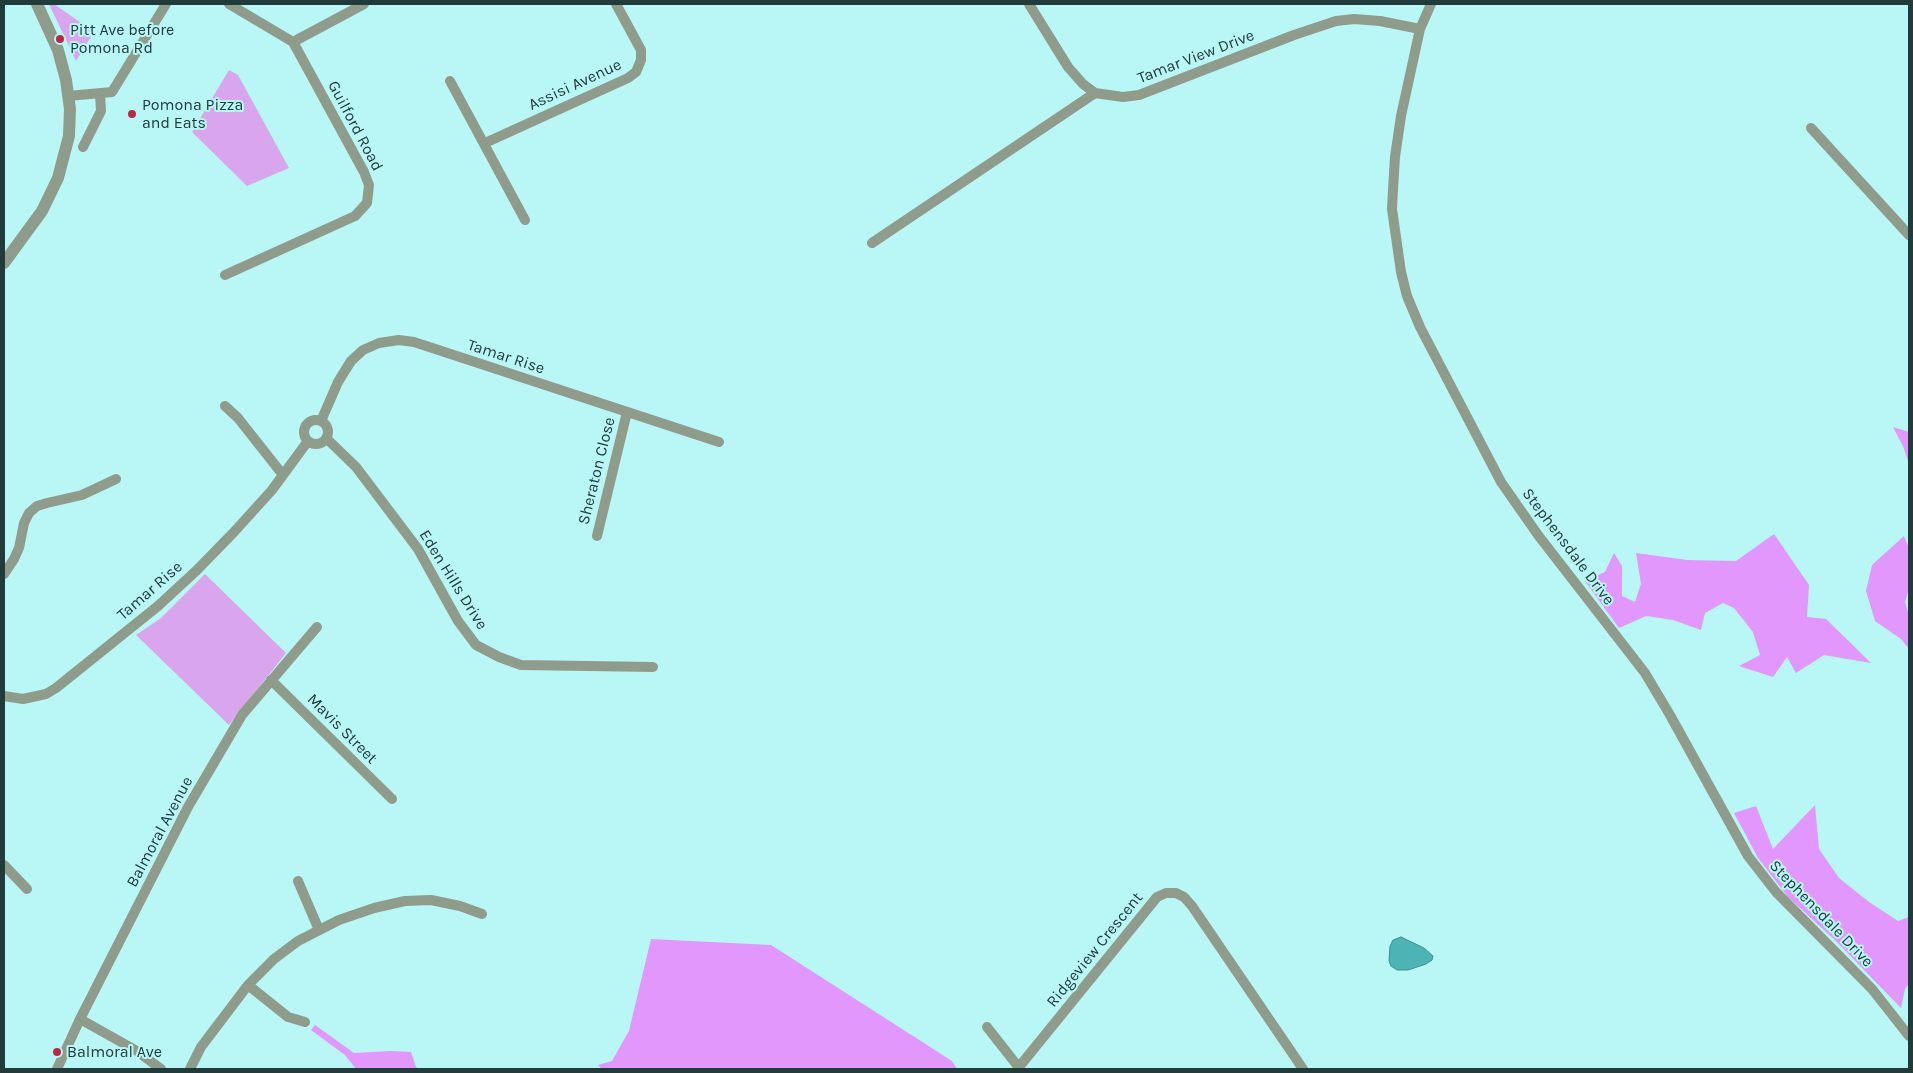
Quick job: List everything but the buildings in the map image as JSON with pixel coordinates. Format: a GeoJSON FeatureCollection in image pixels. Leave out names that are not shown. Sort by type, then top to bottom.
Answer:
{"type":"FeatureCollection","features":[{"type":"Feature","properties":{"kind":"street"},"geometry":{"type":"LineString","coordinates":[[4,263],[42,211],[58,178],[66,151],[70,122],[66,80],[58,50],[37,4]]}},
{"type":"Feature","properties":{"kind":"street"},"geometry":{"type":"LineString","coordinates":[[68,96],[108,94],[114,89],[166,4]]}},
{"type":"Feature","properties":{"kind":"street"},"geometry":{"type":"LineString","coordinates":[[229,4],[293,42],[364,4]]}},
{"type":"Feature","properties":{"kind":"street","name":"Assisi Avenue"},"geometry":{"type":"LineString","coordinates":[[485,143],[628,78],[636,72],[641,60],[641,50],[616,4]]}},
{"type":"Feature","properties":{"kind":"street"},"geometry":{"type":"LineString","coordinates":[[872,243],[1095,93],[1083,84],[1068,67],[1029,4]]}},
{"type":"Feature","properties":{"kind":"street","name":"Stephensdale Drive"},"geometry":{"type":"LineString","coordinates":[[1430,4],[1420,29],[1401,116],[1395,157],[1392,208],[1406,296],[1420,327],[1501,482],[1538,535],[1644,673],[1670,715],[1748,856],[1776,892],[1872,989],[1909,1036]]}},
{"type":"Feature","properties":{"kind":"street","name":"Tamar View Drive"},"geometry":{"type":"LineString","coordinates":[[1095,93],[1123,97],[1139,95],[1294,35],[1336,21],[1354,19],[1380,21],[1420,29]]}},
{"type":"Feature","properties":{"kind":"street","name":"Guilford Road"},"geometry":{"type":"LineString","coordinates":[[225,274],[355,216],[367,203],[369,185],[364,172],[293,42]]}},
{"type":"Feature","properties":{"kind":"street"},"geometry":{"type":"LineString","coordinates":[[450,81],[525,220]]}},
{"type":"Feature","properties":{"kind":"street"},"geometry":{"type":"LineString","coordinates":[[83,147],[101,111],[100,94]]}},
{"type":"Feature","properties":{"kind":"street"},"geometry":{"type":"LineString","coordinates":[[1810,128],[1909,235]]}},
{"type":"Feature","properties":{"kind":"street","name":"Tamar Rise"},"geometry":{"type":"LineString","coordinates":[[320,421],[338,382],[351,361],[363,350],[379,343],[399,340],[414,342],[719,442]]}},
{"type":"Feature","properties":{"kind":"street"},"geometry":{"type":"LineString","coordinates":[[225,406],[238,418],[283,475]]}},
{"type":"Feature","properties":{"kind":"street","name":"Sheraton Close"},"geometry":{"type":"LineString","coordinates":[[597,536],[627,412]]}},
{"type":"Feature","properties":{"kind":"street"},"geometry":{"type":"LineString","coordinates":[[313,420],[320,421],[328,430],[326,438],[318,443],[308,441],[304,431],[307,424],[313,420]]}},
{"type":"Feature","properties":{"kind":"street","name":"Eden Hills Drive"},"geometry":{"type":"LineString","coordinates":[[326,438],[356,467],[418,549],[458,622],[476,645],[499,657],[521,665],[653,667]]}},
{"type":"Feature","properties":{"kind":"street","name":"Tamar Rise"},"geometry":{"type":"LineString","coordinates":[[4,696],[23,699],[46,694],[66,681],[158,606],[234,532],[283,475],[308,441]]}},
{"type":"Feature","properties":{"kind":"street"},"geometry":{"type":"LineString","coordinates":[[4,574],[19,548],[24,523],[29,513],[37,506],[82,496],[116,478]]}},
{"type":"Feature","properties":{"kind":"street","name":"Balmoral Avenue"},"geometry":{"type":"LineString","coordinates":[[57,1069],[80,1019],[188,807],[242,715],[317,627]]}},
{"type":"Feature","properties":{"kind":"street","name":"Mavis Street"},"geometry":{"type":"LineString","coordinates":[[272,680],[392,799]]}},
{"type":"Feature","properties":{"kind":"street"},"geometry":{"type":"LineString","coordinates":[[4,865],[27,889]]}},
{"type":"Feature","properties":{"kind":"street"},"geometry":{"type":"LineString","coordinates":[[298,881],[319,930]]}},
{"type":"Feature","properties":{"kind":"street","name":"Ridgeview Crescent"},"geometry":{"type":"LineString","coordinates":[[1020,1068],[1157,897],[1166,893],[1176,893],[1184,897],[1192,906],[1254,995],[1302,1069]]}},
{"type":"Feature","properties":{"kind":"street"},"geometry":{"type":"LineString","coordinates":[[190,1069],[201,1047],[248,985],[274,959],[298,941],[348,917],[405,900],[431,900],[460,906],[482,914]]}},
{"type":"Feature","properties":{"kind":"street"},"geometry":{"type":"LineString","coordinates":[[248,985],[288,1017],[305,1022]]}},
{"type":"Feature","properties":{"kind":"street"},"geometry":{"type":"LineString","coordinates":[[80,1019],[137,1051],[161,1069]]}},
{"type":"Feature","properties":{"kind":"street"},"geometry":{"type":"LineString","coordinates":[[987,1027],[1020,1068]]}},
{"type":"Feature","properties":{"kind":"shaded area"},"geometry":{"type":"Polygon","coordinates":[[[49,4],[54,4],[94,32],[76,61],[49,4]]]}},
{"type":"Feature","properties":{"kind":"shaded area"},"geometry":{"type":"Polygon","coordinates":[[[229,70],[238,75],[289,168],[247,186],[192,132],[229,70]]]}},
{"type":"Feature","properties":{"kind":"shaded area"},"geometry":{"type":"Polygon","coordinates":[[[1893,427],[1909,432],[1909,464],[1903,446],[1893,427]]]}},
{"type":"Feature","properties":{"kind":"shaded area"},"geometry":{"type":"Polygon","coordinates":[[[1774,534],[1809,585],[1807,617],[1826,619],[1871,663],[1824,655],[1796,673],[1787,657],[1773,677],[1739,666],[1760,655],[1753,632],[1734,608],[1723,603],[1705,613],[1701,630],[1673,620],[1646,616],[1619,628],[1585,581],[1605,572],[1614,553],[1622,566],[1622,596],[1635,602],[1641,584],[1636,553],[1687,560],[1736,561],[1774,534]]]}},
{"type":"Feature","properties":{"kind":"shaded area"},"geometry":{"type":"Polygon","coordinates":[[[1904,536],[1909,548],[1909,589],[1905,602],[1909,615],[1909,649],[1901,639],[1875,621],[1866,591],[1872,565],[1904,536]]]}},
{"type":"Feature","properties":{"kind":"shaded area"},"geometry":{"type":"Polygon","coordinates":[[[205,574],[286,653],[229,725],[136,635],[161,618],[205,574]]]}},
{"type":"Feature","properties":{"kind":"shaded area"},"geometry":{"type":"Polygon","coordinates":[[[1815,805],[1819,849],[1839,878],[1869,902],[1898,921],[1909,917],[1909,983],[1905,989],[1901,1008],[1836,941],[1788,897],[1758,858],[1734,813],[1756,806],[1773,849],[1815,805]]]}},
{"type":"Feature","properties":{"kind":"shaded area"},"geometry":{"type":"Polygon","coordinates":[[[651,939],[771,945],[952,1061],[957,1069],[602,1069],[598,1065],[612,1061],[629,1031],[651,939]]]}},
{"type":"Feature","properties":{"kind":"shaded area"},"geometry":{"type":"Polygon","coordinates":[[[315,1025],[354,1053],[411,1052],[416,1067],[419,1069],[356,1069],[345,1055],[311,1030],[315,1025]]]}},
{"type":"Feature","properties":{"kind":"water"},"geometry":{"type":"Polygon","coordinates":[[[1401,937],[1424,948],[1433,956],[1432,960],[1408,970],[1397,970],[1391,966],[1389,961],[1390,946],[1393,940],[1401,937]]]}},
{"type":"Feature","properties":{"kind":"place","name":"Pitt Ave before Pomona Rd"},"geometry":{"type":"Point","coordinates":[60,39]}},
{"type":"Feature","properties":{"kind":"place","name":"Pomona Pizza and Eats"},"geometry":{"type":"Point","coordinates":[132,114]}},
{"type":"Feature","properties":{"kind":"place","name":"Balmoral Ave"},"geometry":{"type":"Point","coordinates":[57,1052]}}]}
